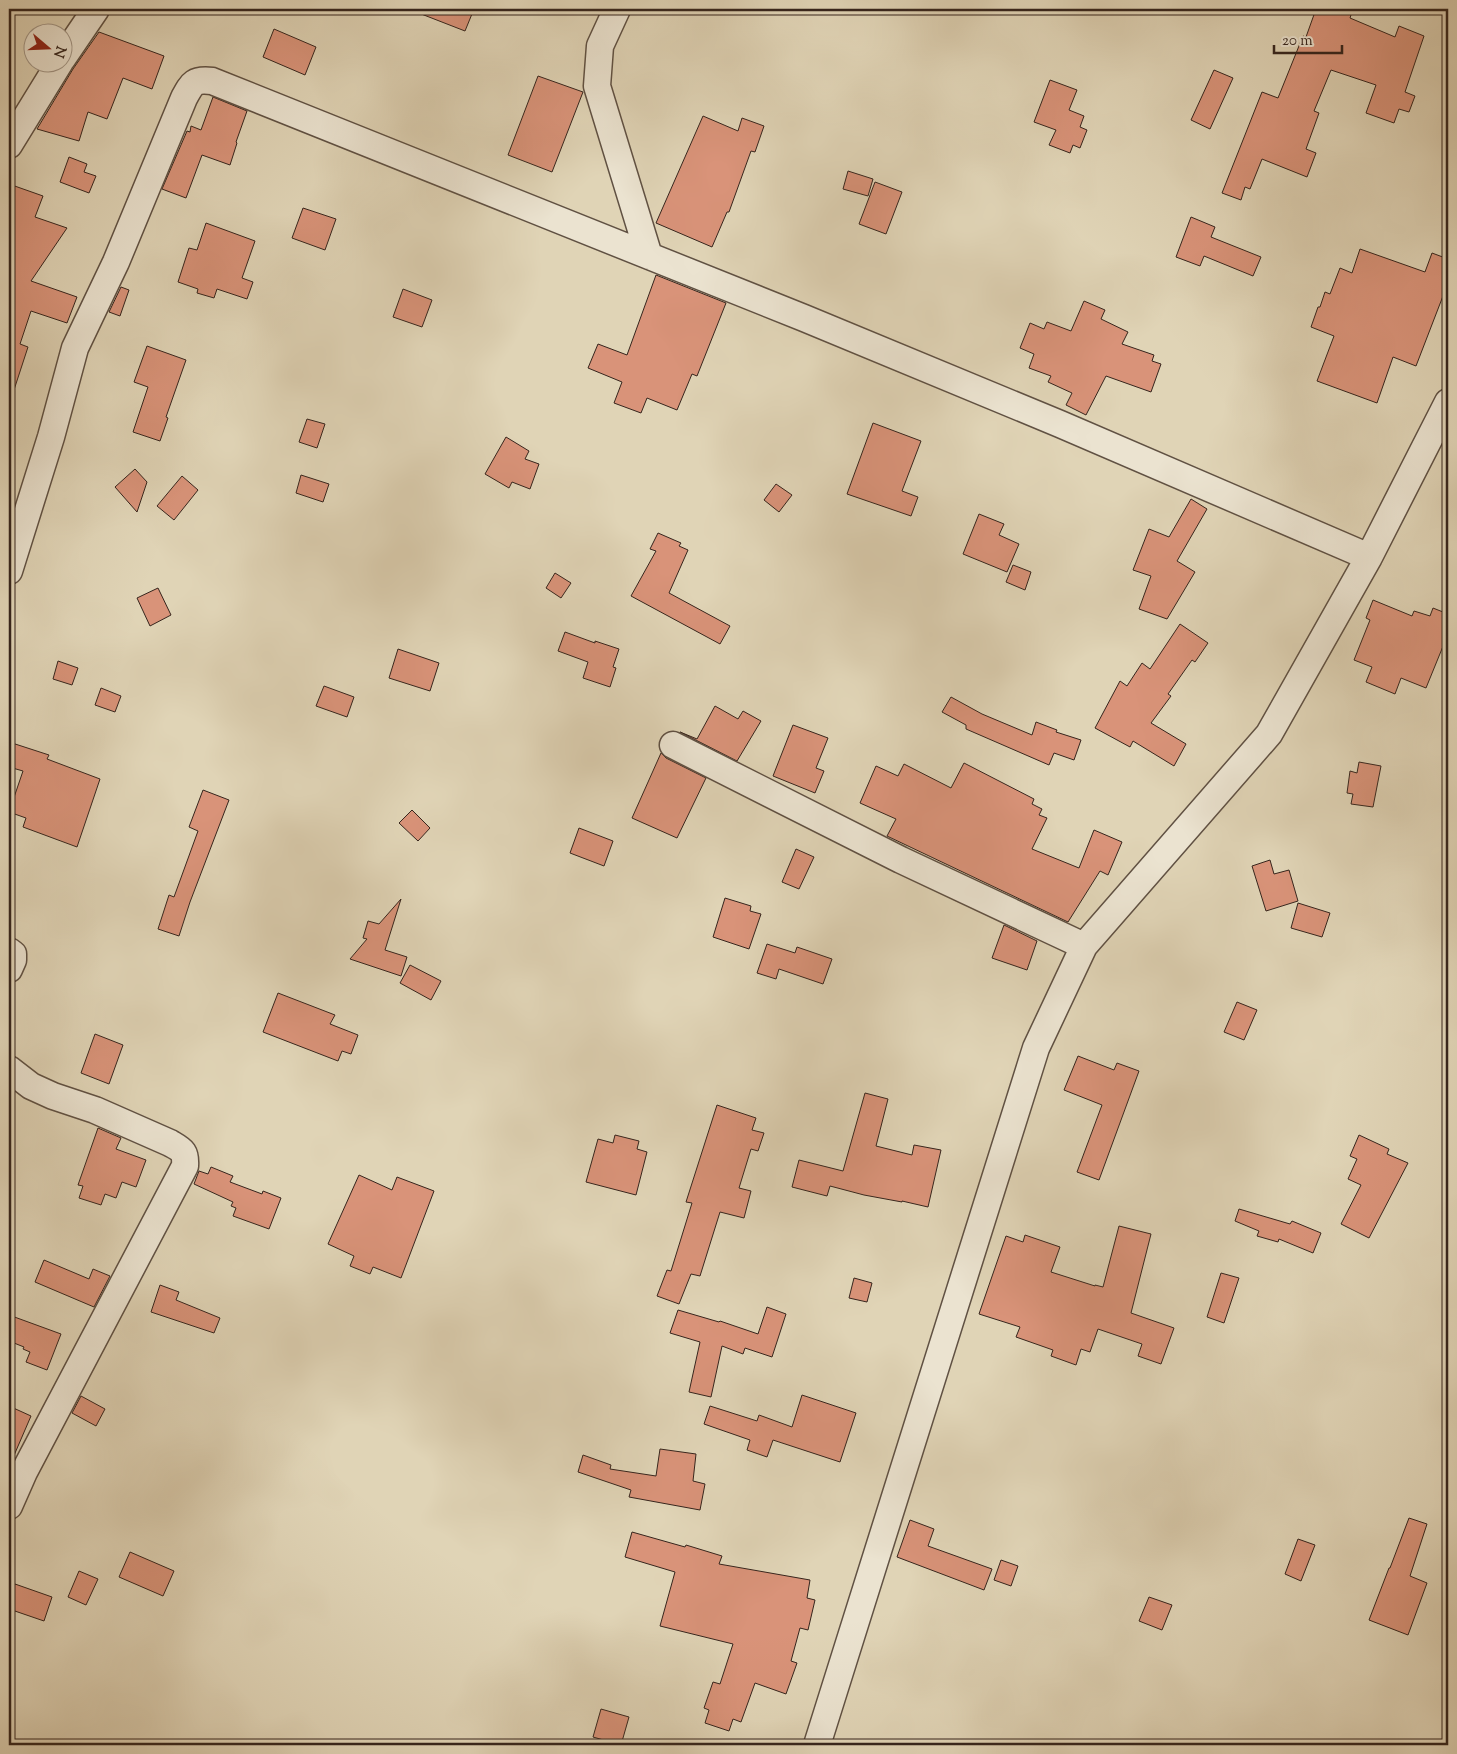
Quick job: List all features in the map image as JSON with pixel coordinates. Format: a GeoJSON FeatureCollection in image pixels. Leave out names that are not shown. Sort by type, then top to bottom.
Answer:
{"type":"FeatureCollection","features":[{"type":"Feature","properties":{"kind":"street"},"geometry":{"type":"LineString","coordinates":[[72,44],[96,9]]}},
{"type":"Feature","properties":{"kind":"street"},"geometry":{"type":"LineString","coordinates":[[617,9],[600,46],[597,86],[649,256]]}},
{"type":"Feature","properties":{"kind":"street"},"geometry":{"type":"LineString","coordinates":[[9,145],[54,72]]}},
{"type":"Feature","properties":{"kind":"street"},"geometry":{"type":"LineString","coordinates":[[9,567],[51,437],[75,348],[116,262],[184,98],[192,84],[200,79],[212,81],[804,318],[1060,424],[1369,557]]}},
{"type":"Feature","properties":{"kind":"street"},"geometry":{"type":"LineString","coordinates":[[817,1745],[1036,1048],[1084,946],[1268,734],[1369,557],[1448,402]]}},
{"type":"Feature","properties":{"kind":"street"},"geometry":{"type":"LineString","coordinates":[[673,745],[901,860],[1084,946]]}},
{"type":"Feature","properties":{"kind":"street"},"geometry":{"type":"LineString","coordinates":[[9,951],[13,954],[13,960],[9,969]]}},
{"type":"Feature","properties":{"kind":"street"},"geometry":{"type":"LineString","coordinates":[[9,1069],[31,1086],[53,1096],[95,1110],[170,1143],[180,1149],[186,1156],[185,1166],[24,1472],[9,1506]]}},
{"type":"Feature","properties":{"kind":"building"},"geometry":{"type":"Polygon","coordinates":[[[411,9],[474,9],[465,31],[411,9]]]}},
{"type":"Feature","properties":{"kind":"building"},"geometry":{"type":"Polygon","coordinates":[[[1316,9],[1353,9],[1350,18],[1395,37],[1399,26],[1424,36],[1405,92],[1415,96],[1409,112],[1399,109],[1394,123],[1366,113],[1376,85],[1331,70],[1314,111],[1319,113],[1306,149],[1316,153],[1307,177],[1262,159],[1250,189],[1245,187],[1241,200],[1222,193],[1262,92],[1278,98],[1303,36],[1306,37],[1316,9]]]}},
{"type":"Feature","properties":{"kind":"building"},"geometry":{"type":"Polygon","coordinates":[[[274,29],[316,47],[305,75],[263,57],[274,29]]]}},
{"type":"Feature","properties":{"kind":"building"},"geometry":{"type":"Polygon","coordinates":[[[99,32],[164,56],[152,89],[123,78],[107,119],[88,112],[79,141],[37,129],[73,69],[99,32]]]}},
{"type":"Feature","properties":{"kind":"building"},"geometry":{"type":"Polygon","coordinates":[[[1214,70],[1233,78],[1210,129],[1191,120],[1214,70]]]}},
{"type":"Feature","properties":{"kind":"building"},"geometry":{"type":"Polygon","coordinates":[[[538,76],[583,92],[552,172],[508,155],[538,76]]]}},
{"type":"Feature","properties":{"kind":"building"},"geometry":{"type":"Polygon","coordinates":[[[1050,80],[1077,90],[1069,110],[1084,116],[1080,127],[1087,130],[1080,148],[1073,145],[1070,153],[1049,145],[1056,130],[1034,122],[1050,80]]]}},
{"type":"Feature","properties":{"kind":"building"},"geometry":{"type":"Polygon","coordinates":[[[213,97],[247,111],[230,165],[202,155],[186,198],[162,189],[187,131],[190,132],[191,126],[201,130],[213,97]]]}},
{"type":"Feature","properties":{"kind":"building"},"geometry":{"type":"Polygon","coordinates":[[[703,116],[738,131],[742,118],[764,126],[755,152],[751,151],[729,212],[727,212],[712,247],[656,223],[703,116]]]}},
{"type":"Feature","properties":{"kind":"building"},"geometry":{"type":"Polygon","coordinates":[[[69,157],[87,164],[84,172],[96,176],[89,193],[60,182],[69,157]]]}},
{"type":"Feature","properties":{"kind":"building"},"geometry":{"type":"Polygon","coordinates":[[[848,171],[873,179],[868,196],[843,189],[848,171]]]}},
{"type":"Feature","properties":{"kind":"building"},"geometry":{"type":"Polygon","coordinates":[[[875,182],[902,192],[886,234],[859,224],[875,182]]]}},
{"type":"Feature","properties":{"kind":"building"},"geometry":{"type":"Polygon","coordinates":[[[9,184],[43,196],[35,217],[67,228],[31,281],[77,297],[67,323],[31,311],[20,344],[28,347],[12,396],[9,395],[9,184]]]}},
{"type":"Feature","properties":{"kind":"building"},"geometry":{"type":"Polygon","coordinates":[[[303,208],[336,219],[325,250],[292,238],[303,208]]]}},
{"type":"Feature","properties":{"kind":"building"},"geometry":{"type":"Polygon","coordinates":[[[1191,217],[1215,227],[1211,237],[1261,257],[1253,276],[1204,256],[1200,266],[1176,257],[1191,217]]]}},
{"type":"Feature","properties":{"kind":"building"},"geometry":{"type":"Polygon","coordinates":[[[206,223],[255,241],[242,278],[253,282],[247,299],[217,289],[214,298],[197,293],[198,289],[178,282],[189,248],[197,250],[206,223]]]}},
{"type":"Feature","properties":{"kind":"building"},"geometry":{"type":"Polygon","coordinates":[[[1360,249],[1425,272],[1432,253],[1448,259],[1448,283],[1416,366],[1393,357],[1377,403],[1317,381],[1334,336],[1311,327],[1325,292],[1330,294],[1340,268],[1352,273],[1360,249]]]}},
{"type":"Feature","properties":{"kind":"building"},"geometry":{"type":"Polygon","coordinates":[[[656,275],[726,303],[697,376],[692,374],[677,410],[647,398],[641,413],[614,403],[622,382],[588,368],[598,344],[627,355],[656,275]]]}},
{"type":"Feature","properties":{"kind":"building"},"geometry":{"type":"Polygon","coordinates":[[[121,287],[129,290],[120,316],[109,312],[121,287]]]}},
{"type":"Feature","properties":{"kind":"building"},"geometry":{"type":"Polygon","coordinates":[[[403,289],[432,300],[422,327],[393,317],[403,289]]]}},
{"type":"Feature","properties":{"kind":"building"},"geometry":{"type":"Polygon","coordinates":[[[1084,301],[1105,310],[1101,319],[1128,332],[1122,344],[1154,355],[1152,361],[1161,364],[1151,392],[1106,376],[1086,415],[1066,405],[1072,393],[1048,382],[1051,376],[1029,368],[1034,354],[1020,348],[1030,323],[1044,329],[1047,322],[1071,331],[1084,301]]]}},
{"type":"Feature","properties":{"kind":"building"},"geometry":{"type":"Polygon","coordinates":[[[147,346],[186,360],[166,417],[168,418],[160,441],[133,432],[148,387],[134,382],[147,346]]]}},
{"type":"Feature","properties":{"kind":"building"},"geometry":{"type":"Polygon","coordinates":[[[307,419],[325,424],[317,448],[299,442],[307,419]]]}},
{"type":"Feature","properties":{"kind":"building"},"geometry":{"type":"Polygon","coordinates":[[[873,423],[921,441],[902,491],[918,497],[911,516],[847,494],[873,423]]]}},
{"type":"Feature","properties":{"kind":"building"},"geometry":{"type":"Polygon","coordinates":[[[506,437],[529,451],[525,459],[539,464],[530,489],[512,482],[509,488],[485,474],[506,437]]]}},
{"type":"Feature","properties":{"kind":"building"},"geometry":{"type":"Polygon","coordinates":[[[135,469],[147,482],[137,512],[115,487],[135,469]]]}},
{"type":"Feature","properties":{"kind":"building"},"geometry":{"type":"Polygon","coordinates":[[[301,475],[329,484],[323,502],[296,493],[301,475]]]}},
{"type":"Feature","properties":{"kind":"building"},"geometry":{"type":"Polygon","coordinates":[[[182,476],[198,490],[174,520],[157,506],[182,476]]]}},
{"type":"Feature","properties":{"kind":"building"},"geometry":{"type":"Polygon","coordinates":[[[776,484],[792,495],[779,512],[764,500],[776,484]]]}},
{"type":"Feature","properties":{"kind":"building"},"geometry":{"type":"Polygon","coordinates":[[[1191,499],[1207,509],[1177,561],[1195,572],[1167,619],[1139,609],[1151,576],[1133,570],[1149,529],[1169,537],[1191,499]]]}},
{"type":"Feature","properties":{"kind":"building"},"geometry":{"type":"Polygon","coordinates":[[[979,514],[1004,524],[999,535],[1019,544],[1007,572],[963,554],[979,514]]]}},
{"type":"Feature","properties":{"kind":"building"},"geometry":{"type":"Polygon","coordinates":[[[658,533],[681,543],[679,546],[688,550],[669,593],[730,626],[720,644],[631,596],[656,551],[650,549],[658,533]]]}},
{"type":"Feature","properties":{"kind":"building"},"geometry":{"type":"Polygon","coordinates":[[[1013,565],[1031,572],[1025,590],[1006,582],[1013,565]]]}},
{"type":"Feature","properties":{"kind":"building"},"geometry":{"type":"Polygon","coordinates":[[[555,573],[571,583],[561,598],[546,588],[555,573]]]}},
{"type":"Feature","properties":{"kind":"building"},"geometry":{"type":"Polygon","coordinates":[[[158,588],[171,615],[150,626],[137,598],[158,588]]]}},
{"type":"Feature","properties":{"kind":"building"},"geometry":{"type":"Polygon","coordinates":[[[1373,600],[1412,616],[1414,611],[1430,616],[1433,608],[1448,614],[1448,634],[1426,688],[1401,678],[1395,694],[1366,682],[1372,667],[1354,660],[1370,620],[1366,618],[1373,600]]]}},
{"type":"Feature","properties":{"kind":"building"},"geometry":{"type":"Polygon","coordinates":[[[1180,624],[1208,643],[1195,662],[1192,660],[1168,694],[1171,696],[1151,723],[1186,744],[1174,766],[1133,741],[1130,747],[1095,728],[1120,681],[1127,686],[1142,663],[1150,669],[1180,624]]]}},
{"type":"Feature","properties":{"kind":"building"},"geometry":{"type":"Polygon","coordinates":[[[565,632],[619,649],[613,667],[616,668],[610,687],[583,678],[588,662],[558,651],[565,632]]]}},
{"type":"Feature","properties":{"kind":"building"},"geometry":{"type":"Polygon","coordinates":[[[398,649],[439,663],[430,691],[389,678],[398,649]]]}},
{"type":"Feature","properties":{"kind":"building"},"geometry":{"type":"Polygon","coordinates":[[[58,661],[78,668],[72,685],[53,679],[58,661]]]}},
{"type":"Feature","properties":{"kind":"building"},"geometry":{"type":"Polygon","coordinates":[[[324,686],[354,697],[347,717],[316,706],[324,686]]]}},
{"type":"Feature","properties":{"kind":"building"},"geometry":{"type":"Polygon","coordinates":[[[101,688],[121,696],[115,712],[95,705],[101,688]]]}},
{"type":"Feature","properties":{"kind":"building"},"geometry":{"type":"Polygon","coordinates":[[[951,697],[982,714],[1032,735],[1036,722],[1057,730],[1056,732],[1081,740],[1074,760],[1054,753],[1049,765],[966,729],[966,725],[942,712],[951,697]]]}},
{"type":"Feature","properties":{"kind":"building"},"geometry":{"type":"Polygon","coordinates":[[[715,706],[738,719],[743,711],[761,721],[737,761],[680,732],[697,739],[715,706]]]}},
{"type":"Feature","properties":{"kind":"building"},"geometry":{"type":"Polygon","coordinates":[[[793,725],[828,738],[816,768],[824,771],[815,793],[773,776],[793,725]]]}},
{"type":"Feature","properties":{"kind":"building"},"geometry":{"type":"Polygon","coordinates":[[[9,742],[49,755],[47,759],[100,779],[77,847],[23,827],[26,818],[9,812],[23,771],[9,767],[9,742]]]}},
{"type":"Feature","properties":{"kind":"building"},"geometry":{"type":"Polygon","coordinates":[[[661,753],[666,758],[706,778],[677,838],[632,818],[661,753]]]}},
{"type":"Feature","properties":{"kind":"building"},"geometry":{"type":"Polygon","coordinates":[[[1359,762],[1381,766],[1373,807],[1351,804],[1353,794],[1347,793],[1350,771],[1357,773],[1359,762]]]}},
{"type":"Feature","properties":{"kind":"building"},"geometry":{"type":"Polygon","coordinates":[[[964,763],[1034,799],[1032,804],[1042,809],[1039,815],[1047,818],[1032,849],[1079,868],[1094,830],[1122,842],[1108,875],[1100,871],[1068,922],[887,836],[896,819],[860,803],[876,766],[898,776],[904,764],[951,788],[964,763]]]}},
{"type":"Feature","properties":{"kind":"building"},"geometry":{"type":"Polygon","coordinates":[[[203,790],[229,800],[179,936],[158,929],[169,895],[174,897],[198,831],[189,827],[203,790]]]}},
{"type":"Feature","properties":{"kind":"building"},"geometry":{"type":"Polygon","coordinates":[[[412,810],[430,828],[418,841],[399,823],[412,810]]]}},
{"type":"Feature","properties":{"kind":"building"},"geometry":{"type":"Polygon","coordinates":[[[579,828],[613,841],[604,866],[570,853],[579,828]]]}},
{"type":"Feature","properties":{"kind":"building"},"geometry":{"type":"Polygon","coordinates":[[[796,849],[814,857],[799,889],[782,882],[796,849]]]}},
{"type":"Feature","properties":{"kind":"building"},"geometry":{"type":"Polygon","coordinates":[[[1270,860],[1274,874],[1289,870],[1298,901],[1266,911],[1252,866],[1270,860]]]}},
{"type":"Feature","properties":{"kind":"building"},"geometry":{"type":"Polygon","coordinates":[[[725,898],[751,906],[750,911],[761,914],[749,949],[713,937],[725,898]]]}},
{"type":"Feature","properties":{"kind":"building"},"geometry":{"type":"Polygon","coordinates":[[[401,899],[385,950],[407,957],[401,976],[350,959],[367,939],[363,938],[368,921],[379,924],[401,899]]]}},
{"type":"Feature","properties":{"kind":"building"},"geometry":{"type":"Polygon","coordinates":[[[1298,903],[1330,913],[1322,937],[1291,928],[1298,903]]]}},
{"type":"Feature","properties":{"kind":"building"},"geometry":{"type":"Polygon","coordinates":[[[1004,925],[1037,941],[1027,970],[992,958],[1004,925]]]}},
{"type":"Feature","properties":{"kind":"building"},"geometry":{"type":"Polygon","coordinates":[[[767,944],[795,953],[797,947],[832,959],[823,984],[779,969],[776,979],[757,973],[767,944]]]}},
{"type":"Feature","properties":{"kind":"building"},"geometry":{"type":"Polygon","coordinates":[[[410,965],[441,981],[431,1000],[400,983],[410,965]]]}},
{"type":"Feature","properties":{"kind":"building"},"geometry":{"type":"Polygon","coordinates":[[[278,993],[335,1015],[330,1024],[358,1035],[351,1054],[342,1051],[338,1061],[263,1032],[278,993]]]}},
{"type":"Feature","properties":{"kind":"building"},"geometry":{"type":"Polygon","coordinates":[[[1237,1002],[1257,1010],[1244,1040],[1224,1032],[1237,1002]]]}},
{"type":"Feature","properties":{"kind":"building"},"geometry":{"type":"Polygon","coordinates":[[[95,1034],[123,1045],[109,1084],[81,1073],[95,1034]]]}},
{"type":"Feature","properties":{"kind":"building"},"geometry":{"type":"Polygon","coordinates":[[[1078,1056],[1114,1070],[1117,1063],[1139,1071],[1099,1180],[1077,1172],[1102,1105],[1064,1090],[1078,1056]]]}},
{"type":"Feature","properties":{"kind":"building"},"geometry":{"type":"Polygon","coordinates":[[[865,1093],[888,1099],[876,1146],[912,1155],[914,1145],[941,1150],[928,1207],[864,1195],[830,1186],[827,1196],[792,1187],[799,1160],[843,1171],[865,1093]]]}},
{"type":"Feature","properties":{"kind":"building"},"geometry":{"type":"Polygon","coordinates":[[[717,1105],[756,1118],[752,1130],[764,1133],[758,1151],[751,1149],[739,1188],[751,1191],[744,1218],[720,1212],[700,1276],[691,1274],[679,1304],[657,1296],[667,1270],[671,1271],[692,1203],[686,1202],[717,1105]]]}},
{"type":"Feature","properties":{"kind":"building"},"geometry":{"type":"Polygon","coordinates":[[[98,1128],[121,1138],[116,1149],[146,1160],[136,1187],[122,1182],[116,1198],[105,1194],[101,1205],[79,1198],[83,1186],[78,1185],[98,1128]]]}},
{"type":"Feature","properties":{"kind":"building"},"geometry":{"type":"Polygon","coordinates":[[[615,1135],[639,1141],[637,1149],[647,1152],[636,1195],[586,1182],[598,1139],[613,1143],[615,1135]]]}},
{"type":"Feature","properties":{"kind":"building"},"geometry":{"type":"Polygon","coordinates":[[[1359,1135],[1389,1149],[1387,1154],[1408,1163],[1369,1238],[1341,1224],[1361,1185],[1348,1179],[1357,1159],[1350,1156],[1359,1135]]]}},
{"type":"Feature","properties":{"kind":"building"},"geometry":{"type":"Polygon","coordinates":[[[211,1167],[233,1176],[230,1182],[262,1194],[263,1191],[281,1198],[269,1229],[233,1216],[236,1208],[231,1206],[233,1202],[194,1184],[199,1171],[208,1174],[211,1167]]]}},
{"type":"Feature","properties":{"kind":"building"},"geometry":{"type":"Polygon","coordinates":[[[359,1175],[392,1190],[397,1177],[434,1191],[401,1278],[373,1267],[370,1274],[350,1266],[354,1256],[328,1244],[359,1175]]]}},
{"type":"Feature","properties":{"kind":"building"},"geometry":{"type":"Polygon","coordinates":[[[1239,1209],[1290,1224],[1292,1221],[1321,1233],[1313,1253],[1279,1239],[1278,1242],[1257,1236],[1259,1231],[1235,1221],[1239,1209]]]}},
{"type":"Feature","properties":{"kind":"building"},"geometry":{"type":"Polygon","coordinates":[[[1119,1226],[1151,1234],[1131,1313],[1174,1328],[1161,1364],[1138,1356],[1142,1344],[1098,1329],[1090,1352],[1081,1349],[1076,1365],[1051,1356],[1053,1350],[1016,1337],[1020,1327],[979,1314],[1006,1236],[1023,1242],[1025,1235],[1060,1247],[1051,1272],[1103,1287],[1119,1226]]]}},
{"type":"Feature","properties":{"kind":"building"},"geometry":{"type":"Polygon","coordinates":[[[44,1260],[89,1279],[93,1269],[110,1276],[94,1307],[35,1282],[44,1260]]]}},
{"type":"Feature","properties":{"kind":"building"},"geometry":{"type":"Polygon","coordinates":[[[1221,1273],[1239,1278],[1224,1323],[1207,1317],[1221,1273]]]}},
{"type":"Feature","properties":{"kind":"building"},"geometry":{"type":"Polygon","coordinates":[[[854,1278],[872,1283],[867,1302],[849,1298],[854,1278]]]}},
{"type":"Feature","properties":{"kind":"building"},"geometry":{"type":"Polygon","coordinates":[[[160,1285],[179,1292],[176,1300],[220,1318],[214,1333],[151,1312],[160,1285]]]}},
{"type":"Feature","properties":{"kind":"building"},"geometry":{"type":"Polygon","coordinates":[[[767,1307],[786,1314],[772,1357],[745,1348],[743,1354],[722,1346],[711,1397],[689,1392],[700,1342],[670,1333],[678,1310],[720,1321],[758,1334],[767,1307]]]}},
{"type":"Feature","properties":{"kind":"building"},"geometry":{"type":"Polygon","coordinates":[[[9,1315],[61,1334],[47,1370],[26,1362],[30,1352],[23,1349],[24,1347],[9,1341],[9,1315]]]}},
{"type":"Feature","properties":{"kind":"building"},"geometry":{"type":"Polygon","coordinates":[[[802,1395],[856,1413],[840,1462],[773,1440],[767,1457],[747,1450],[750,1440],[704,1424],[710,1406],[757,1421],[759,1415],[792,1427],[802,1395]]]}},
{"type":"Feature","properties":{"kind":"building"},"geometry":{"type":"Polygon","coordinates":[[[81,1396],[105,1409],[96,1426],[72,1413],[81,1396]]]}},
{"type":"Feature","properties":{"kind":"building"},"geometry":{"type":"Polygon","coordinates":[[[9,1406],[31,1416],[9,1467],[9,1406]]]}},
{"type":"Feature","properties":{"kind":"building"},"geometry":{"type":"Polygon","coordinates":[[[660,1449],[696,1454],[693,1481],[705,1484],[700,1510],[629,1497],[631,1490],[578,1472],[583,1455],[611,1465],[610,1469],[656,1476],[660,1449]]]}},
{"type":"Feature","properties":{"kind":"building"},"geometry":{"type":"Polygon","coordinates":[[[1409,1518],[1427,1524],[1410,1576],[1427,1583],[1408,1635],[1369,1620],[1409,1518]]]}},
{"type":"Feature","properties":{"kind":"building"},"geometry":{"type":"Polygon","coordinates":[[[910,1520],[934,1529],[928,1546],[992,1569],[984,1590],[897,1557],[910,1520]]]}},
{"type":"Feature","properties":{"kind":"building"},"geometry":{"type":"Polygon","coordinates":[[[632,1532],[722,1556],[719,1564],[810,1580],[807,1598],[815,1600],[808,1630],[800,1628],[791,1661],[797,1663],[786,1694],[755,1683],[741,1722],[733,1719],[729,1731],[705,1723],[709,1710],[704,1708],[713,1682],[720,1684],[733,1644],[660,1626],[675,1572],[625,1557],[632,1532]]]}},
{"type":"Feature","properties":{"kind":"building"},"geometry":{"type":"Polygon","coordinates":[[[1298,1539],[1315,1545],[1301,1581],[1285,1574],[1298,1539]]]}},
{"type":"Feature","properties":{"kind":"building"},"geometry":{"type":"Polygon","coordinates":[[[130,1552],[174,1571],[163,1596],[119,1577],[130,1552]]]}},
{"type":"Feature","properties":{"kind":"building"},"geometry":{"type":"Polygon","coordinates":[[[1001,1560],[1018,1566],[1011,1586],[994,1580],[1001,1560]]]}},
{"type":"Feature","properties":{"kind":"building"},"geometry":{"type":"Polygon","coordinates":[[[79,1571],[98,1579],[86,1605],[68,1597],[79,1571]]]}},
{"type":"Feature","properties":{"kind":"building"},"geometry":{"type":"Polygon","coordinates":[[[15,1584],[52,1597],[44,1621],[9,1609],[15,1584]]]}},
{"type":"Feature","properties":{"kind":"building"},"geometry":{"type":"Polygon","coordinates":[[[1149,1597],[1172,1605],[1162,1630],[1139,1621],[1149,1597]]]}},
{"type":"Feature","properties":{"kind":"building"},"geometry":{"type":"Polygon","coordinates":[[[601,1709],[629,1717],[621,1745],[593,1737],[601,1709]]]}}]}
